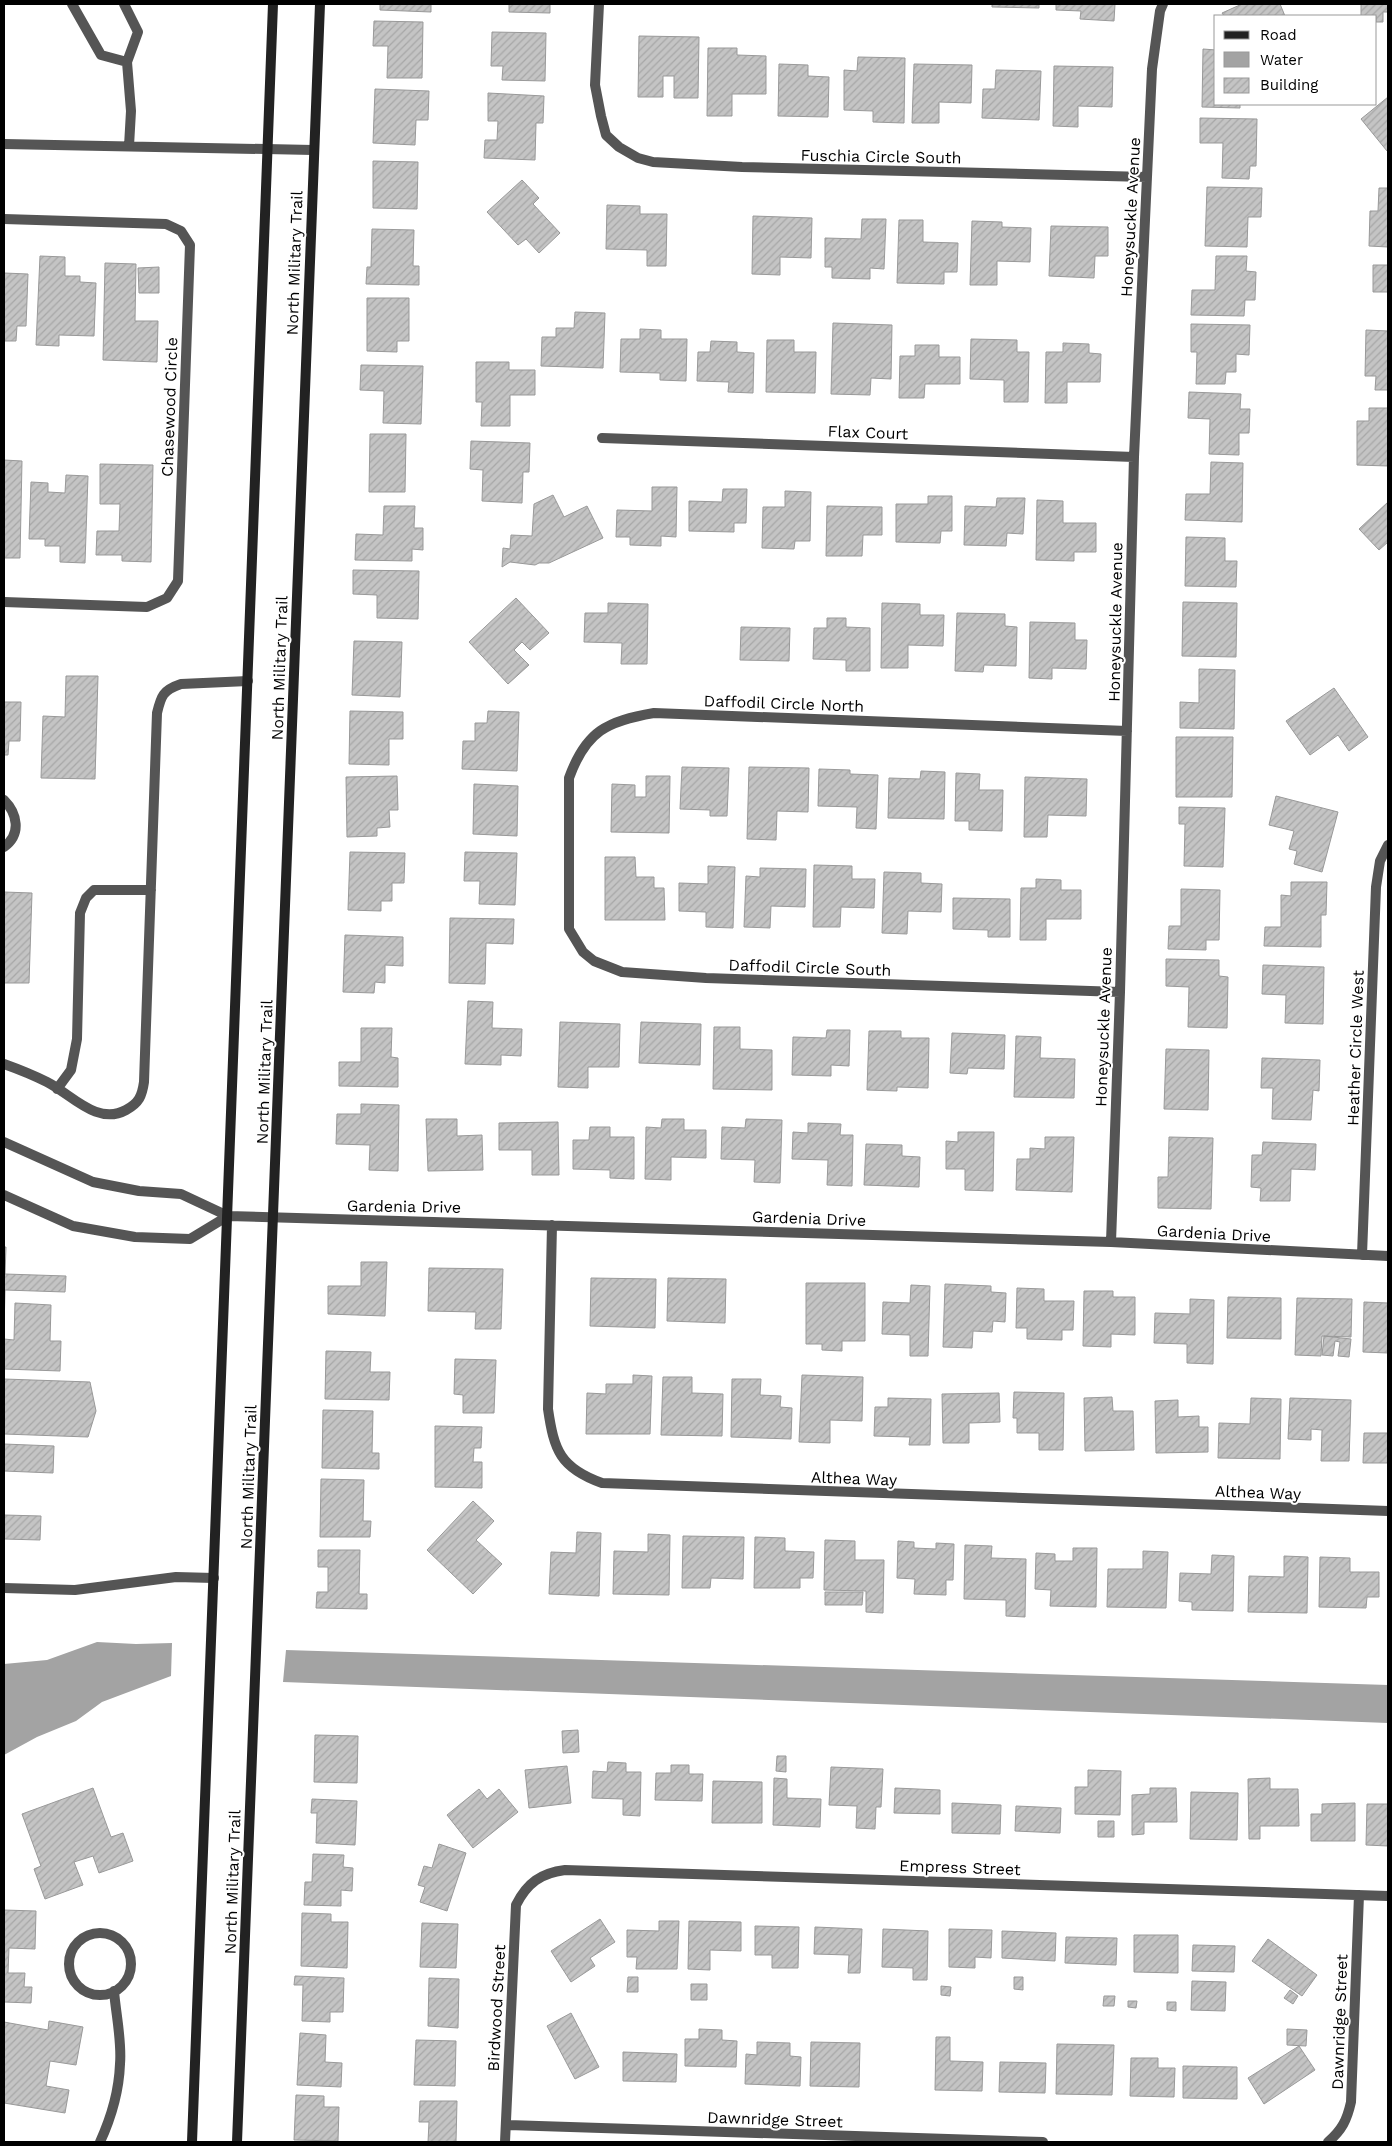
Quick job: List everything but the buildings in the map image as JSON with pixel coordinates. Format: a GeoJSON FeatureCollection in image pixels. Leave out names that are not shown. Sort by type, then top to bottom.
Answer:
{"type":"FeatureCollection","features":[{"type":"Feature","properties":{"kind":"main road","name":"North Military Trail"},"geometry":{"type":"LineString","coordinates":[[192,2142],[273,4]]}},
{"type":"Feature","properties":{"kind":"main road","name":"North Military Trail"},"geometry":{"type":"LineString","coordinates":[[237,2142],[320,4]]}},
{"type":"Feature","properties":{"kind":"street"},"geometry":{"type":"LineString","coordinates":[[72,4],[101,55],[127,62]]}},
{"type":"Feature","properties":{"kind":"street"},"geometry":{"type":"LineString","coordinates":[[124,4],[138,32],[127,62],[131,111],[129,146]]}},
{"type":"Feature","properties":{"kind":"street","name":"Fuschia Circle South"},"geometry":{"type":"LineString","coordinates":[[599,4],[595,85],[606,135],[619,147],[638,158],[653,162],[742,167],[1147,177]]}},
{"type":"Feature","properties":{"kind":"street","name":"Honeysuckle Avenue"},"geometry":{"type":"LineString","coordinates":[[1110,1242],[1120,992],[1134,457],[1152,69],[1162,4]]}},
{"type":"Feature","properties":{"kind":"street"},"geometry":{"type":"LineString","coordinates":[[4,144],[313,150]]}},
{"type":"Feature","properties":{"kind":"street","name":"Chasewood Circle"},"geometry":{"type":"LineString","coordinates":[[4,219],[166,224],[181,231],[190,245],[178,581],[167,598],[147,607],[4,602]]}},
{"type":"Feature","properties":{"kind":"street","name":"Flax Court"},"geometry":{"type":"LineString","coordinates":[[602,438],[1134,457]]}},
{"type":"Feature","properties":{"kind":"street"},"geometry":{"type":"LineString","coordinates":[[4,1064],[48,1082],[82,1105],[108,1115],[123,1112],[136,1104],[142,1096],[157,713],[161,696],[171,688],[181,684],[248,682]]}},
{"type":"Feature","properties":{"kind":"street","name":"Daffodil Circle North"},"geometry":{"type":"LineString","coordinates":[[568,878],[569,778],[576,758],[587,743],[605,726],[625,718],[654,713],[1127,731]]}},
{"type":"Feature","properties":{"kind":"street"},"geometry":{"type":"LineString","coordinates":[[4,800],[12,809],[16,821],[15,834],[4,847]]}},
{"type":"Feature","properties":{"kind":"street","name":"Heather Circle West"},"geometry":{"type":"LineString","coordinates":[[1362,1255],[1376,887],[1380,861],[1388,845]]}},
{"type":"Feature","properties":{"kind":"street","name":"Daffodil Circle South"},"geometry":{"type":"LineString","coordinates":[[568,878],[569,929],[583,952],[594,961],[622,972],[706,978],[1120,992]]}},
{"type":"Feature","properties":{"kind":"street"},"geometry":{"type":"LineString","coordinates":[[57,1088],[71,1070],[77,1039],[80,913],[86,898],[94,890],[151,890]]}},
{"type":"Feature","properties":{"kind":"street","name":"Gardenia Drive"},"geometry":{"type":"LineString","coordinates":[[4,1142],[93,1182],[139,1191],[181,1194],[228,1216],[1110,1242],[1388,1256]]}},
{"type":"Feature","properties":{"kind":"street"},"geometry":{"type":"LineString","coordinates":[[4,1195],[73,1226],[136,1237],[190,1239],[228,1216]]}},
{"type":"Feature","properties":{"kind":"street","name":"Althea Way"},"geometry":{"type":"LineString","coordinates":[[552,1225],[548,1409],[552,1436],[560,1455],[569,1466],[582,1476],[602,1483],[1388,1511]]}},
{"type":"Feature","properties":{"kind":"street"},"geometry":{"type":"LineString","coordinates":[[4,1588],[75,1590],[176,1577],[214,1578]]}},
{"type":"Feature","properties":{"kind":"street","name":"Empress Street"},"geometry":{"type":"LineString","coordinates":[[533,1880],[550,1872],[565,1870],[1388,1896]]}},
{"type":"Feature","properties":{"kind":"street","name":"Birdwood Street"},"geometry":{"type":"LineString","coordinates":[[505,2142],[516,1905],[523,1891],[533,1880]]}},
{"type":"Feature","properties":{"kind":"street","name":"Dawnridge Street"},"geometry":{"type":"LineString","coordinates":[[1328,2142],[1340,2132],[1348,2117],[1351,2102],[1359,1895]]}},
{"type":"Feature","properties":{"kind":"street"},"geometry":{"type":"LineString","coordinates":[[101,1933],[111,1935],[120,1940],[127,1948],[131,1957],[128,1977],[122,1986],[114,1991],[94,1994],[77,1984],[72,1975],[71,1955],[75,1946],[91,1935],[101,1933]]}},
{"type":"Feature","properties":{"kind":"street"},"geometry":{"type":"LineString","coordinates":[[100,2142],[116,2095],[120,2063],[114,1991]]}},
{"type":"Feature","properties":{"kind":"street","name":"Dawnridge Street"},"geometry":{"type":"LineString","coordinates":[[506,2125],[1043,2142]]}},
{"type":"Feature","properties":{"kind":"water"},"geometry":{"type":"Polygon","coordinates":[[[97,1642],[172,1643],[171,1676],[102,1702],[76,1721],[37,1737],[4,1755],[4,1664],[47,1660],[97,1642]]]}},
{"type":"Feature","properties":{"kind":"water"},"geometry":{"type":"Polygon","coordinates":[[[286,1650],[1388,1685],[1388,1723],[283,1682],[286,1650]]]}}]}
